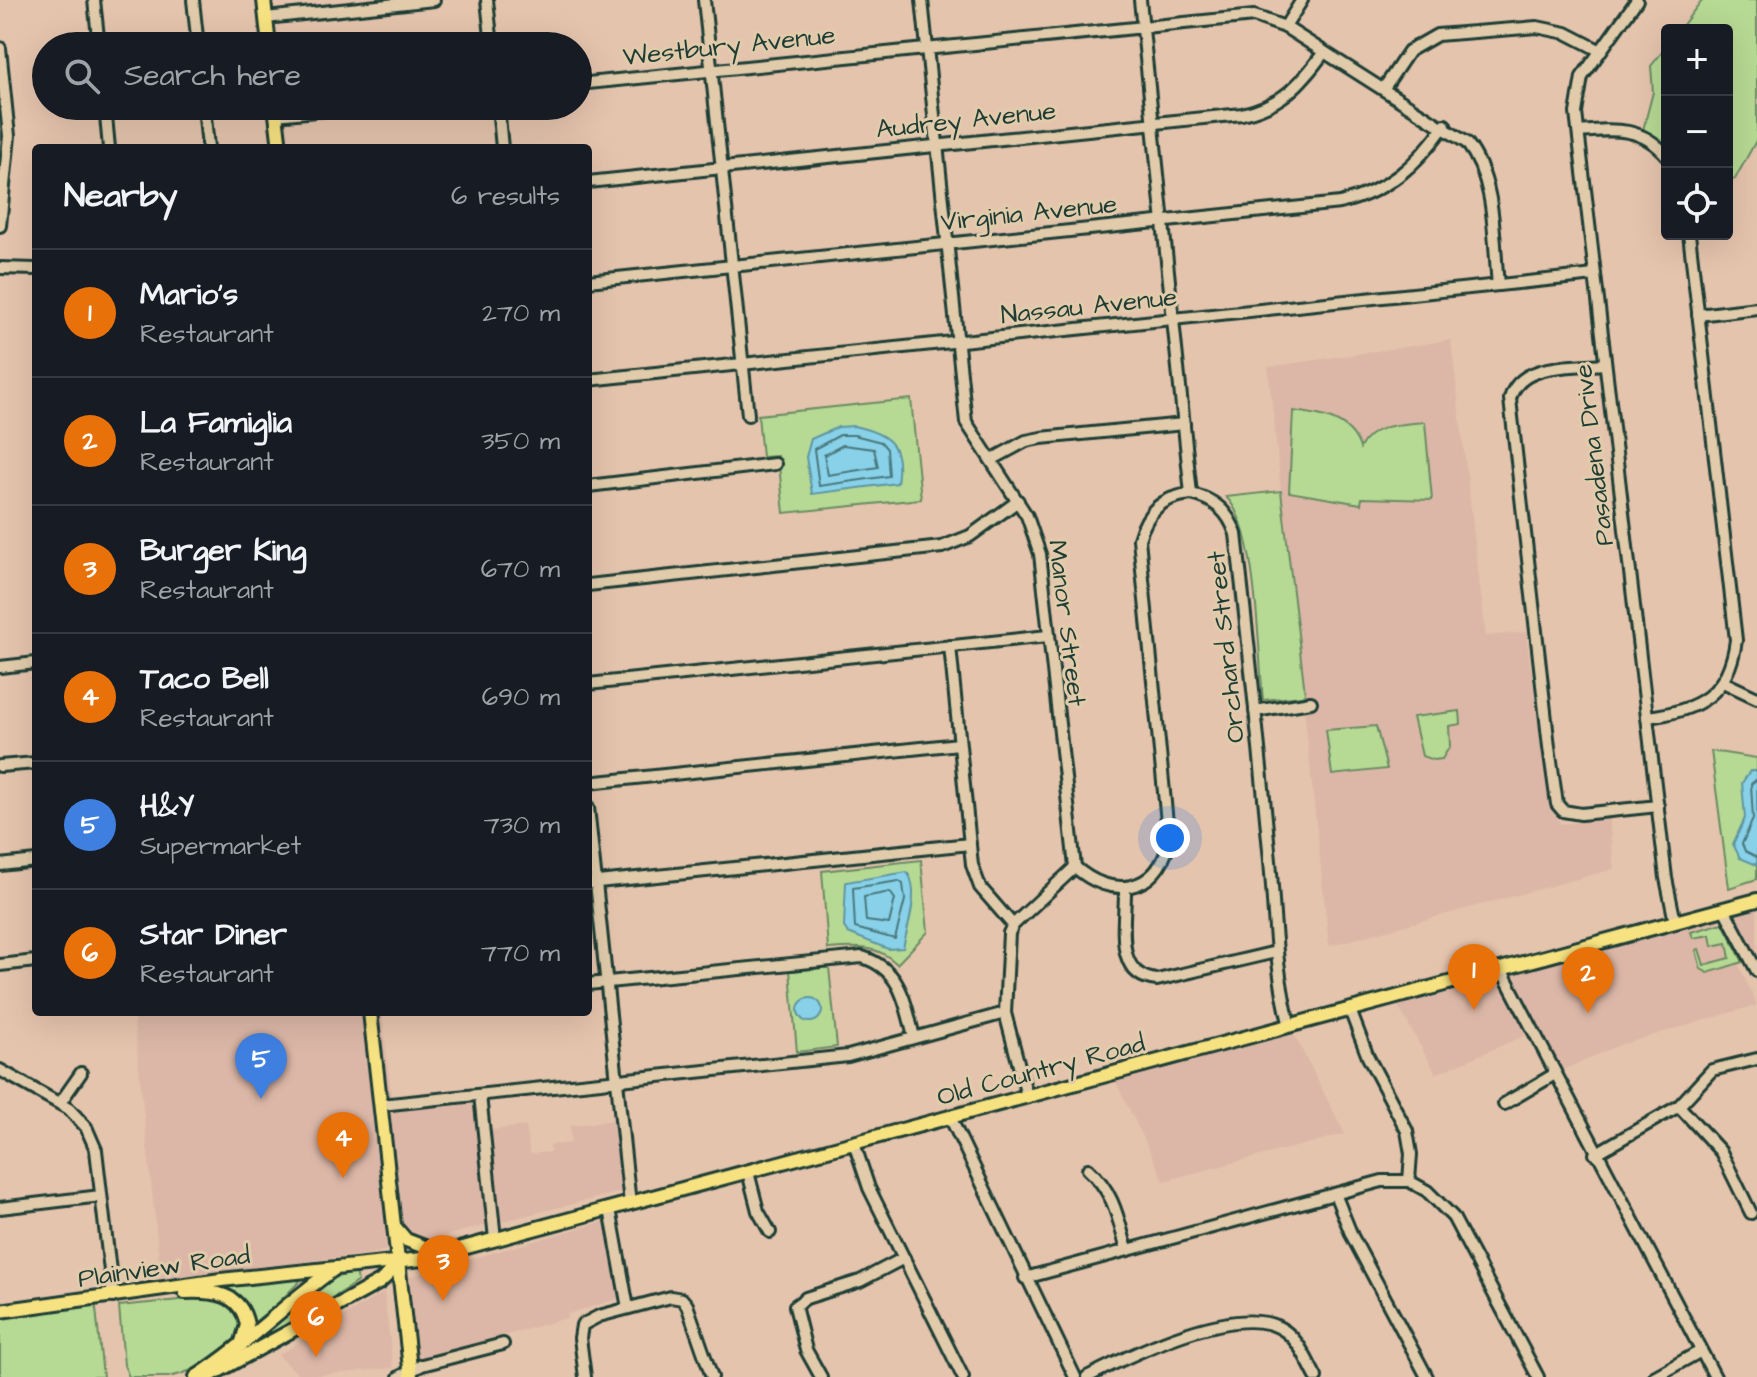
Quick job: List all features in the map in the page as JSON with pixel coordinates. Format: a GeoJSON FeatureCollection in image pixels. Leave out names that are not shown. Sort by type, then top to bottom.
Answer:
{"type":"FeatureCollection","features":[{"type":"Feature","properties":{"kind":"main road"},"geometry":{"type":"LineString","coordinates":[[264,0],[268,32]]}},
{"type":"Feature","properties":{"kind":"main road"},"geometry":{"type":"LineString","coordinates":[[277,120],[280,144]]}},
{"type":"Feature","properties":{"kind":"main road","name":"Old Country Road"},"geometry":{"type":"LineString","coordinates":[[334,1269],[377,1262],[399,1264],[443,1254],[1757,900]]}},
{"type":"Feature","properties":{"kind":"main road"},"geometry":{"type":"LineString","coordinates":[[370,1016],[399,1264],[407,1375]]}},
{"type":"Feature","properties":{"kind":"main road"},"geometry":{"type":"LineString","coordinates":[[394,1226],[406,1240],[443,1254]]}},
{"type":"Feature","properties":{"kind":"main road"},"geometry":{"type":"LineString","coordinates":[[207,1377],[370,1288],[399,1264]]}},
{"type":"Feature","properties":{"kind":"main road"},"geometry":{"type":"LineString","coordinates":[[196,1377],[241,1346],[302,1292],[334,1269]]}},
{"type":"Feature","properties":{"kind":"main road","name":"Plainview Road"},"geometry":{"type":"LineString","coordinates":[[0,1311],[221,1280],[334,1269]]}},
{"type":"Feature","properties":{"kind":"main road"},"geometry":{"type":"LineString","coordinates":[[146,1292],[206,1291],[231,1298],[246,1317],[247,1331],[241,1346]]}},
{"type":"Feature","properties":{"kind":"street"},"geometry":{"type":"LineString","coordinates":[[94,0],[97,32]]}},
{"type":"Feature","properties":{"kind":"street"},"geometry":{"type":"LineString","coordinates":[[193,0],[196,32]]}},
{"type":"Feature","properties":{"kind":"street"},"geometry":{"type":"LineString","coordinates":[[266,18],[434,0]]}},
{"type":"Feature","properties":{"kind":"street"},"geometry":{"type":"LineString","coordinates":[[487,0],[490,32]]}},
{"type":"Feature","properties":{"kind":"street"},"geometry":{"type":"LineString","coordinates":[[704,0],[748,415]]}},
{"type":"Feature","properties":{"kind":"street","name":"Manor Street"},"geometry":{"type":"LineString","coordinates":[[922,0],[966,422],[1031,523],[1040,554],[1075,867]]}},
{"type":"Feature","properties":{"kind":"street"},"geometry":{"type":"LineString","coordinates":[[1027,1096],[1005,1013],[1007,943],[1013,925],[1075,867],[1103,886],[1125,887],[1144,882],[1156,873],[1169,843],[1139,539],[1144,522],[1156,506],[1176,495],[1191,494],[1140,0]]}},
{"type":"Feature","properties":{"kind":"street"},"geometry":{"type":"LineString","coordinates":[[1285,27],[1302,0]]}},
{"type":"Feature","properties":{"kind":"street","name":"Pasadena Drive"},"geometry":{"type":"LineString","coordinates":[[1637,0],[1582,77],[1577,98],[1605,364],[1658,806],[1675,922]]}},
{"type":"Feature","properties":{"kind":"street","name":"Westbury Avenue"},"geometry":{"type":"LineString","coordinates":[[592,83],[1243,15],[1285,27],[1445,125],[1467,143],[1483,168],[1498,285]]}},
{"type":"Feature","properties":{"kind":"street"},"geometry":{"type":"LineString","coordinates":[[1384,88],[1409,51],[1437,35],[1549,28],[1599,50]]}},
{"type":"Feature","properties":{"kind":"street"},"geometry":{"type":"LineString","coordinates":[[0,48],[9,158],[0,226]]}},
{"type":"Feature","properties":{"kind":"street","name":"Audrey Avenue"},"geometry":{"type":"LineString","coordinates":[[592,182],[1262,110],[1291,94],[1324,52]]}},
{"type":"Feature","properties":{"kind":"street"},"geometry":{"type":"LineString","coordinates":[[106,120],[109,144]]}},
{"type":"Feature","properties":{"kind":"street"},"geometry":{"type":"LineString","coordinates":[[205,120],[208,144]]}},
{"type":"Feature","properties":{"kind":"street"},"geometry":{"type":"LineString","coordinates":[[499,120],[502,144]]}},
{"type":"Feature","properties":{"kind":"street","name":"Virginia Avenue"},"geometry":{"type":"LineString","coordinates":[[592,281],[1340,203],[1365,196],[1407,172],[1445,125]]}},
{"type":"Feature","properties":{"kind":"street"},"geometry":{"type":"LineString","coordinates":[[1579,132],[1619,129],[1642,134],[1661,151]]}},
{"type":"Feature","properties":{"kind":"street"},"geometry":{"type":"LineString","coordinates":[[1647,717],[1692,708],[1723,682],[1734,656],[1735,619],[1690,240]]}},
{"type":"Feature","properties":{"kind":"street"},"geometry":{"type":"LineString","coordinates":[[0,268],[32,269]]}},
{"type":"Feature","properties":{"kind":"street","name":"Nassau Avenue"},"geometry":{"type":"LineString","coordinates":[[592,380],[1595,275]]}},
{"type":"Feature","properties":{"kind":"street"},"geometry":{"type":"LineString","coordinates":[[1698,315],[1757,308]]}},
{"type":"Feature","properties":{"kind":"street"},"geometry":{"type":"LineString","coordinates":[[1605,364],[1530,373],[1519,380],[1510,399],[1549,747],[1557,804],[1563,811],[1581,814],[1658,806]]}},
{"type":"Feature","properties":{"kind":"street"},"geometry":{"type":"LineString","coordinates":[[991,460],[1026,441],[1041,438],[1184,424]]}},
{"type":"Feature","properties":{"kind":"street"},"geometry":{"type":"LineString","coordinates":[[592,486],[775,464]]}},
{"type":"Feature","properties":{"kind":"street","name":"Orchard Street"},"geometry":{"type":"LineString","coordinates":[[1191,494],[1206,497],[1220,506],[1236,534],[1276,952],[1290,1026]]}},
{"type":"Feature","properties":{"kind":"street"},"geometry":{"type":"LineString","coordinates":[[592,585],[942,547],[970,536],[1018,501]]}},
{"type":"Feature","properties":{"kind":"street"},"geometry":{"type":"LineString","coordinates":[[592,684],[1048,636]]}},
{"type":"Feature","properties":{"kind":"street"},"geometry":{"type":"LineString","coordinates":[[950,646],[972,865],[980,887],[1013,925]]}},
{"type":"Feature","properties":{"kind":"street"},"geometry":{"type":"LineString","coordinates":[[0,667],[32,663]]}},
{"type":"Feature","properties":{"kind":"street"},"geometry":{"type":"LineString","coordinates":[[1723,682],[1757,698]]}},
{"type":"Feature","properties":{"kind":"street"},"geometry":{"type":"LineString","coordinates":[[1255,711],[1311,702]]}},
{"type":"Feature","properties":{"kind":"street"},"geometry":{"type":"LineString","coordinates":[[592,783],[959,744]]}},
{"type":"Feature","properties":{"kind":"street"},"geometry":{"type":"LineString","coordinates":[[0,766],[32,763]]}},
{"type":"Feature","properties":{"kind":"street"},"geometry":{"type":"LineString","coordinates":[[630,1204],[592,883],[970,844]]}},
{"type":"Feature","properties":{"kind":"street"},"geometry":{"type":"LineString","coordinates":[[0,865],[32,861]]}},
{"type":"Feature","properties":{"kind":"street"},"geometry":{"type":"LineString","coordinates":[[1125,887],[1126,960],[1130,968],[1146,979],[1157,980],[1276,952]]}},
{"type":"Feature","properties":{"kind":"street"},"geometry":{"type":"LineString","coordinates":[[1724,909],[1757,971]]}},
{"type":"Feature","properties":{"kind":"street"},"geometry":{"type":"LineString","coordinates":[[592,984],[862,957],[882,965],[897,981],[914,1037]]}},
{"type":"Feature","properties":{"kind":"street"},"geometry":{"type":"LineString","coordinates":[[0,965],[32,961]]}},
{"type":"Feature","properties":{"kind":"street"},"geometry":{"type":"LineString","coordinates":[[1501,969],[1595,1154],[1715,1377]]}},
{"type":"Feature","properties":{"kind":"street"},"geometry":{"type":"LineString","coordinates":[[1350,1010],[1368,1057],[1407,1131],[1411,1154],[1409,1181]]}},
{"type":"Feature","properties":{"kind":"street"},"geometry":{"type":"LineString","coordinates":[[381,1105],[848,1056],[1005,1013]]}},
{"type":"Feature","properties":{"kind":"street"},"geometry":{"type":"LineString","coordinates":[[1595,1154],[1679,1106],[1712,1070],[1757,1059]]}},
{"type":"Feature","properties":{"kind":"street"},"geometry":{"type":"LineString","coordinates":[[0,1070],[60,1103],[86,1127],[96,1150],[113,1297]]}},
{"type":"Feature","properties":{"kind":"street"},"geometry":{"type":"LineString","coordinates":[[60,1103],[81,1073]]}},
{"type":"Feature","properties":{"kind":"street"},"geometry":{"type":"LineString","coordinates":[[1504,1104],[1555,1074]]}},
{"type":"Feature","properties":{"kind":"street"},"geometry":{"type":"LineString","coordinates":[[480,1095],[495,1239]]}},
{"type":"Feature","properties":{"kind":"street"},"geometry":{"type":"LineString","coordinates":[[1679,1106],[1721,1152],[1751,1213]]}},
{"type":"Feature","properties":{"kind":"street"},"geometry":{"type":"LineString","coordinates":[[950,1117],[1075,1377]]}},
{"type":"Feature","properties":{"kind":"street"},"geometry":{"type":"LineString","coordinates":[[854,1143],[869,1188],[963,1377]]}},
{"type":"Feature","properties":{"kind":"street"},"geometry":{"type":"LineString","coordinates":[[1088,1169],[1103,1182],[1113,1198],[1127,1250]]}},
{"type":"Feature","properties":{"kind":"street"},"geometry":{"type":"LineString","coordinates":[[748,1172],[758,1211],[770,1232]]}},
{"type":"Feature","properties":{"kind":"street"},"geometry":{"type":"LineString","coordinates":[[1025,1278],[1382,1181],[1409,1181],[1427,1191],[1453,1217],[1538,1377]]}},
{"type":"Feature","properties":{"kind":"street"},"geometry":{"type":"LineString","coordinates":[[1335,1194],[1352,1236],[1427,1377]]}},
{"type":"Feature","properties":{"kind":"street"},"geometry":{"type":"LineString","coordinates":[[0,1208],[101,1196]]}},
{"type":"Feature","properties":{"kind":"street"},"geometry":{"type":"LineString","coordinates":[[610,1209],[628,1308]]}},
{"type":"Feature","properties":{"kind":"street"},"geometry":{"type":"LineString","coordinates":[[821,1377],[806,1350],[795,1306],[806,1298],[860,1281],[904,1258]]}},
{"type":"Feature","properties":{"kind":"street"},"geometry":{"type":"LineString","coordinates":[[585,1377],[580,1330],[588,1321],[677,1297],[687,1305],[712,1377]]}},
{"type":"Feature","properties":{"kind":"street"},"geometry":{"type":"LineString","coordinates":[[1087,1377],[1153,1345],[1254,1320],[1277,1326],[1292,1337],[1316,1377]]}},
{"type":"Feature","properties":{"kind":"street"},"geometry":{"type":"LineString","coordinates":[[407,1375],[503,1344]]}},
{"type":"Feature","properties":{"kind":"street"},"geometry":{"type":"LineString","coordinates":[[1654,1377],[1701,1351]]}},
{"type":"Feature","properties":{"kind":"shaded area"},"geometry":{"type":"Polygon","coordinates":[[[1451,340],[1486,636],[1526,632],[1549,803],[1561,824],[1609,819],[1614,869],[1329,946],[1268,367],[1451,340]]]}},
{"type":"Feature","properties":{"kind":"shaded area"},"geometry":{"type":"Polygon","coordinates":[[[1757,909],[1757,956],[1735,915],[1757,909]]]}},
{"type":"Feature","properties":{"kind":"shaded area"},"geometry":{"type":"Polygon","coordinates":[[[1718,919],[1757,1005],[1617,1046],[1561,1071],[1540,1029],[1436,1074],[1398,1006],[1718,919]]]}},
{"type":"Feature","properties":{"kind":"shaded area"},"geometry":{"type":"Polygon","coordinates":[[[133,1016],[382,1016],[393,1111],[486,1103],[490,1130],[526,1126],[530,1154],[550,1152],[550,1145],[571,1143],[570,1126],[627,1118],[637,1188],[371,1254],[161,1278],[133,1016]]]}},
{"type":"Feature","properties":{"kind":"shaded area"},"geometry":{"type":"Polygon","coordinates":[[[1294,1034],[1345,1134],[1164,1181],[1116,1082],[1294,1034]]]}},
{"type":"Feature","properties":{"kind":"shaded area"},"geometry":{"type":"Polygon","coordinates":[[[608,1220],[621,1298],[568,1314],[567,1318],[417,1360],[408,1277],[608,1220]]]}},
{"type":"Feature","properties":{"kind":"shaded area"},"geometry":{"type":"Polygon","coordinates":[[[384,1292],[393,1368],[301,1377],[278,1355],[384,1292]]]}},
{"type":"Feature","properties":{"kind":"green space"},"geometry":{"type":"Polygon","coordinates":[[[1702,0],[1757,0],[1757,139],[1735,179],[1733,24],[1684,24],[1702,0]]]}},
{"type":"Feature","properties":{"kind":"green space"},"geometry":{"type":"Polygon","coordinates":[[[1661,54],[1661,151],[1642,134],[1653,92],[1651,66],[1661,54]]]}},
{"type":"Feature","properties":{"kind":"green space"},"geometry":{"type":"Polygon","coordinates":[[[911,399],[921,499],[784,513],[778,456],[762,457],[758,415],[911,399]]]}},
{"type":"Feature","properties":{"kind":"green space"},"geometry":{"type":"Polygon","coordinates":[[[1293,411],[1324,416],[1342,424],[1356,438],[1360,448],[1365,440],[1380,430],[1425,422],[1432,500],[1362,498],[1361,504],[1289,492],[1293,411]]]}},
{"type":"Feature","properties":{"kind":"green space"},"geometry":{"type":"Polygon","coordinates":[[[1281,491],[1305,693],[1302,696],[1263,700],[1250,562],[1237,512],[1226,497],[1281,491]]]}},
{"type":"Feature","properties":{"kind":"green space"},"geometry":{"type":"Polygon","coordinates":[[[1460,711],[1461,724],[1449,726],[1450,746],[1442,759],[1422,756],[1413,717],[1460,711]]]}},
{"type":"Feature","properties":{"kind":"green space"},"geometry":{"type":"Polygon","coordinates":[[[1376,726],[1387,769],[1332,775],[1326,730],[1376,726]]]}},
{"type":"Feature","properties":{"kind":"green space"},"geometry":{"type":"Polygon","coordinates":[[[1711,751],[1757,758],[1757,879],[1729,888],[1711,751]]]}},
{"type":"Feature","properties":{"kind":"green space"},"geometry":{"type":"Polygon","coordinates":[[[921,860],[928,932],[897,964],[873,950],[828,949],[822,871],[921,860]]]}},
{"type":"Feature","properties":{"kind":"green space"},"geometry":{"type":"Polygon","coordinates":[[[1723,923],[1743,962],[1708,973],[1701,969],[1696,950],[1699,949],[1704,965],[1730,958],[1727,943],[1712,946],[1710,935],[1693,938],[1691,932],[1723,923]]]}},
{"type":"Feature","properties":{"kind":"green space"},"geometry":{"type":"Polygon","coordinates":[[[829,967],[837,1047],[797,1052],[790,971],[829,967]]]}},
{"type":"Feature","properties":{"kind":"green space"},"geometry":{"type":"Polygon","coordinates":[[[309,1272],[253,1328],[235,1296],[213,1286],[309,1272]]]}},
{"type":"Feature","properties":{"kind":"green space"},"geometry":{"type":"Polygon","coordinates":[[[356,1272],[358,1281],[250,1349],[248,1346],[326,1280],[356,1272]]]}},
{"type":"Feature","properties":{"kind":"green space"},"geometry":{"type":"Polygon","coordinates":[[[220,1296],[236,1308],[241,1321],[238,1334],[228,1347],[214,1358],[181,1374],[129,1377],[124,1365],[119,1306],[220,1296]]]}},
{"type":"Feature","properties":{"kind":"green space"},"geometry":{"type":"Polygon","coordinates":[[[95,1299],[103,1377],[0,1377],[0,1311],[95,1299]]]}},
{"type":"Feature","properties":{"kind":"water"},"geometry":{"type":"Polygon","coordinates":[[[854,426],[885,437],[891,443],[898,459],[897,483],[812,494],[806,457],[811,439],[838,427],[854,426]]]}},
{"type":"Feature","properties":{"kind":"water"},"geometry":{"type":"Polygon","coordinates":[[[1750,771],[1757,771],[1757,865],[1740,858],[1733,844],[1745,818],[1742,783],[1750,771]]]}},
{"type":"Feature","properties":{"kind":"water"},"geometry":{"type":"Polygon","coordinates":[[[907,872],[913,899],[903,948],[888,949],[848,933],[844,927],[846,882],[907,872]]]}},
{"type":"Feature","properties":{"kind":"water"},"geometry":{"type":"Polygon","coordinates":[[[810,998],[821,1005],[822,1010],[815,1021],[810,1022],[799,1015],[798,1010],[805,999],[810,998]]]}},
{"type":"Feature","properties":{"kind":"place","name":"Mario's"},"geometry":{"type":"Point","coordinates":[1474,1010]}},
{"type":"Feature","properties":{"kind":"place","name":"La Famiglia"},"geometry":{"type":"Point","coordinates":[1588,1013]}},
{"type":"Feature","properties":{"kind":"place","name":"H&Y"},"geometry":{"type":"Point","coordinates":[261,1099]}},
{"type":"Feature","properties":{"kind":"place","name":"Taco Bell"},"geometry":{"type":"Point","coordinates":[343,1178]}},
{"type":"Feature","properties":{"kind":"place","name":"Burger King"},"geometry":{"type":"Point","coordinates":[443,1301]}},
{"type":"Feature","properties":{"kind":"place","name":"Star Diner"},"geometry":{"type":"Point","coordinates":[316,1357]}}]}
